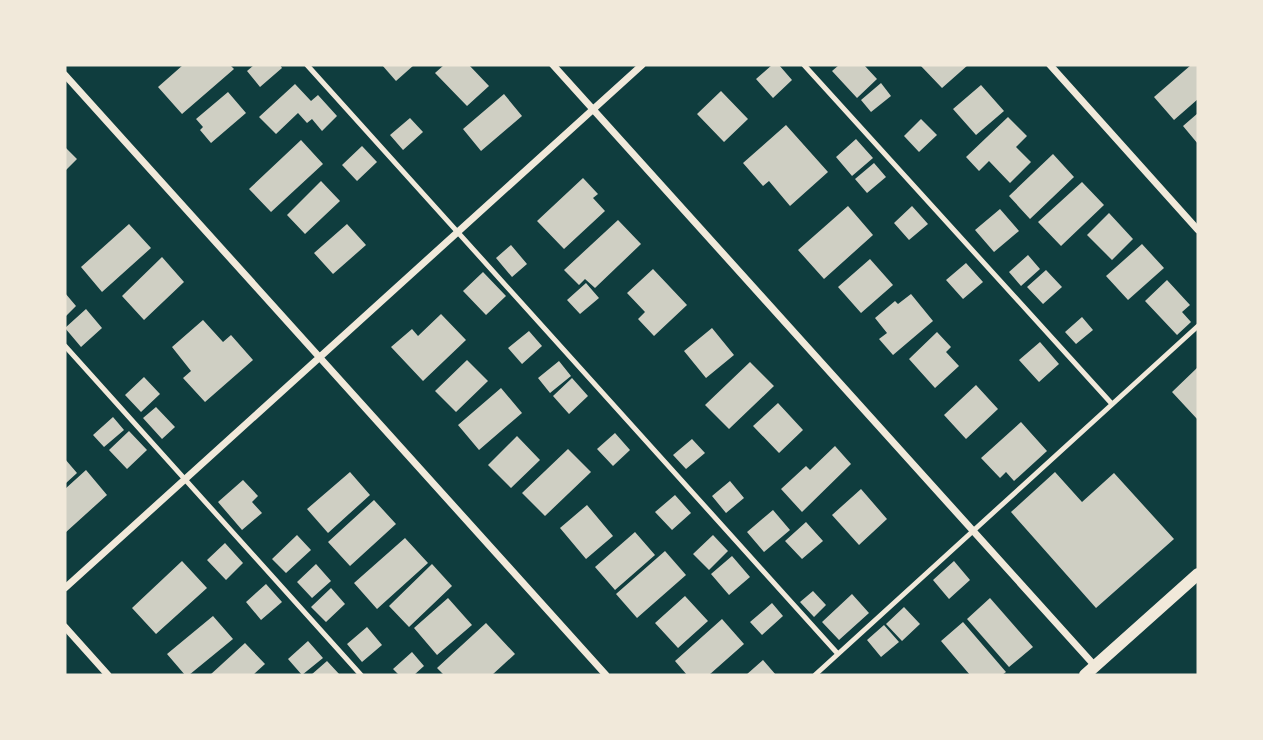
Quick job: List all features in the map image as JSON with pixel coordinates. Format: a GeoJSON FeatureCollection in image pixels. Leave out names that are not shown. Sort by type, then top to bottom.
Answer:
{"type":"FeatureCollection","features":[{"type":"Feature","properties":{"kind":"street"},"geometry":{"type":"LineString","coordinates":[[553,65],[1095,666]]}},
{"type":"Feature","properties":{"kind":"street"},"geometry":{"type":"LineString","coordinates":[[65,587],[642,65]]}},
{"type":"Feature","properties":{"kind":"street"},"geometry":{"type":"LineString","coordinates":[[1050,65],[1198,230]]}},
{"type":"Feature","properties":{"kind":"street"},"geometry":{"type":"LineString","coordinates":[[65,75],[606,675]]}},
{"type":"Feature","properties":{"kind":"street"},"geometry":{"type":"LineString","coordinates":[[1085,675],[1198,574]]}},
{"type":"Feature","properties":{"kind":"street"},"geometry":{"type":"LineString","coordinates":[[65,627],[108,675]]}},
{"type":"Feature","properties":{"kind":"lane"},"geometry":{"type":"LineString","coordinates":[[307,65],[838,654]]}},
{"type":"Feature","properties":{"kind":"lane"},"geometry":{"type":"LineString","coordinates":[[804,65],[1112,404]]}},
{"type":"Feature","properties":{"kind":"lane"},"geometry":{"type":"LineString","coordinates":[[815,675],[1198,326]]}},
{"type":"Feature","properties":{"kind":"lane"},"geometry":{"type":"LineString","coordinates":[[65,346],[361,675]]}},
{"type":"Feature","properties":{"kind":"building"},"geometry":{"type":"Polygon","coordinates":[[[183,65],[230,65],[234,69],[182,114],[158,87],[183,65]]]}},
{"type":"Feature","properties":{"kind":"building"},"geometry":{"type":"Polygon","coordinates":[[[254,65],[280,65],[282,68],[260,87],[247,71],[254,65]]]}},
{"type":"Feature","properties":{"kind":"building"},"geometry":{"type":"Polygon","coordinates":[[[382,65],[414,65],[396,81],[382,65]]]}},
{"type":"Feature","properties":{"kind":"building"},"geometry":{"type":"Polygon","coordinates":[[[444,65],[469,65],[489,86],[467,106],[435,73],[444,65]]]}},
{"type":"Feature","properties":{"kind":"building"},"geometry":{"type":"Polygon","coordinates":[[[772,65],[779,65],[792,80],[773,98],[756,79],[772,65]]]}},
{"type":"Feature","properties":{"kind":"building"},"geometry":{"type":"Polygon","coordinates":[[[839,65],[864,65],[877,79],[857,98],[832,71],[839,65]]]}},
{"type":"Feature","properties":{"kind":"building"},"geometry":{"type":"Polygon","coordinates":[[[920,65],[968,65],[942,88],[920,65]]]}},
{"type":"Feature","properties":{"kind":"building"},"geometry":{"type":"Polygon","coordinates":[[[1191,65],[1198,65],[1198,99],[1174,120],[1154,97],[1191,65]]]}},
{"type":"Feature","properties":{"kind":"building"},"geometry":{"type":"Polygon","coordinates":[[[881,83],[891,96],[871,112],[861,100],[881,83]]]}},
{"type":"Feature","properties":{"kind":"building"},"geometry":{"type":"Polygon","coordinates":[[[295,84],[311,101],[318,95],[337,116],[322,131],[312,119],[307,123],[298,113],[276,134],[259,117],[295,84]]]}},
{"type":"Feature","properties":{"kind":"building"},"geometry":{"type":"Polygon","coordinates":[[[981,85],[1004,111],[976,135],[953,109],[981,85]]]}},
{"type":"Feature","properties":{"kind":"building"},"geometry":{"type":"Polygon","coordinates":[[[721,91],[748,119],[724,142],[697,114],[721,91]]]}},
{"type":"Feature","properties":{"kind":"building"},"geometry":{"type":"Polygon","coordinates":[[[228,92],[246,113],[211,143],[200,130],[203,127],[196,119],[228,92]]]}},
{"type":"Feature","properties":{"kind":"building"},"geometry":{"type":"Polygon","coordinates":[[[504,94],[522,116],[481,151],[463,129],[504,94]]]}},
{"type":"Feature","properties":{"kind":"building"},"geometry":{"type":"Polygon","coordinates":[[[1198,113],[1198,144],[1183,126],[1198,113]]]}},
{"type":"Feature","properties":{"kind":"building"},"geometry":{"type":"Polygon","coordinates":[[[1008,117],[1027,136],[1016,147],[1031,162],[1010,183],[989,161],[979,171],[966,157],[1008,117]]]}},
{"type":"Feature","properties":{"kind":"building"},"geometry":{"type":"Polygon","coordinates":[[[410,118],[423,132],[403,150],[390,135],[410,118]]]}},
{"type":"Feature","properties":{"kind":"building"},"geometry":{"type":"Polygon","coordinates":[[[921,119],[937,135],[919,152],[904,136],[921,119]]]}},
{"type":"Feature","properties":{"kind":"building"},"geometry":{"type":"Polygon","coordinates":[[[786,125],[828,172],[790,206],[769,181],[763,186],[743,163],[786,125]]]}},
{"type":"Feature","properties":{"kind":"building"},"geometry":{"type":"Polygon","coordinates":[[[856,139],[873,158],[852,176],[836,157],[856,139]]]}},
{"type":"Feature","properties":{"kind":"building"},"geometry":{"type":"Polygon","coordinates":[[[301,140],[323,164],[271,212],[249,189],[301,140]]]}},
{"type":"Feature","properties":{"kind":"building"},"geometry":{"type":"Polygon","coordinates":[[[362,146],[377,162],[357,181],[342,165],[362,146]]]}},
{"type":"Feature","properties":{"kind":"building"},"geometry":{"type":"Polygon","coordinates":[[[65,147],[77,159],[65,171],[65,147]]]}},
{"type":"Feature","properties":{"kind":"building"},"geometry":{"type":"Polygon","coordinates":[[[1053,154],[1074,177],[1030,219],[1009,196],[1053,154]]]}},
{"type":"Feature","properties":{"kind":"building"},"geometry":{"type":"Polygon","coordinates":[[[874,163],[886,177],[867,193],[855,179],[874,163]]]}},
{"type":"Feature","properties":{"kind":"building"},"geometry":{"type":"Polygon","coordinates":[[[583,178],[598,194],[593,198],[605,211],[564,249],[537,221],[583,178]]]}},
{"type":"Feature","properties":{"kind":"building"},"geometry":{"type":"Polygon","coordinates":[[[321,181],[340,201],[305,234],[287,215],[321,181]]]}},
{"type":"Feature","properties":{"kind":"building"},"geometry":{"type":"Polygon","coordinates":[[[1082,182],[1104,205],[1061,246],[1038,222],[1082,182]]]}},
{"type":"Feature","properties":{"kind":"building"},"geometry":{"type":"Polygon","coordinates":[[[848,206],[873,235],[824,279],[798,250],[848,206]]]}},
{"type":"Feature","properties":{"kind":"building"},"geometry":{"type":"Polygon","coordinates":[[[912,206],[928,224],[909,240],[894,223],[912,206]]]}},
{"type":"Feature","properties":{"kind":"building"},"geometry":{"type":"Polygon","coordinates":[[[1000,209],[1019,231],[994,252],[975,230],[1000,209]]]}},
{"type":"Feature","properties":{"kind":"building"},"geometry":{"type":"Polygon","coordinates":[[[1109,213],[1133,239],[1112,260],[1087,235],[1109,213]]]}},
{"type":"Feature","properties":{"kind":"building"},"geometry":{"type":"Polygon","coordinates":[[[618,220],[641,244],[595,288],[585,279],[579,285],[564,270],[618,220]]]}},
{"type":"Feature","properties":{"kind":"building"},"geometry":{"type":"Polygon","coordinates":[[[129,224],[151,248],[102,292],[81,267],[129,224]]]}},
{"type":"Feature","properties":{"kind":"building"},"geometry":{"type":"Polygon","coordinates":[[[347,224],[366,245],[333,274],[314,253],[347,224]]]}},
{"type":"Feature","properties":{"kind":"building"},"geometry":{"type":"Polygon","coordinates":[[[1142,244],[1164,268],[1128,300],[1106,276],[1142,244]]]}},
{"type":"Feature","properties":{"kind":"building"},"geometry":{"type":"Polygon","coordinates":[[[511,245],[527,264],[512,277],[496,258],[511,245]]]}},
{"type":"Feature","properties":{"kind":"building"},"geometry":{"type":"Polygon","coordinates":[[[1028,255],[1040,269],[1021,286],[1009,272],[1028,255]]]}},
{"type":"Feature","properties":{"kind":"building"},"geometry":{"type":"Polygon","coordinates":[[[162,257],[184,282],[144,320],[122,296],[162,257]]]}},
{"type":"Feature","properties":{"kind":"building"},"geometry":{"type":"Polygon","coordinates":[[[870,259],[893,285],[861,313],[838,287],[870,259]]]}},
{"type":"Feature","properties":{"kind":"building"},"geometry":{"type":"Polygon","coordinates":[[[966,263],[983,282],[963,299],[946,280],[966,263]]]}},
{"type":"Feature","properties":{"kind":"building"},"geometry":{"type":"Polygon","coordinates":[[[653,269],[687,305],[654,336],[638,319],[645,312],[627,293],[653,269]]]}},
{"type":"Feature","properties":{"kind":"building"},"geometry":{"type":"Polygon","coordinates":[[[1046,270],[1062,287],[1043,304],[1027,287],[1046,270]]]}},
{"type":"Feature","properties":{"kind":"building"},"geometry":{"type":"Polygon","coordinates":[[[483,272],[506,296],[486,315],[463,291],[483,272]]]}},
{"type":"Feature","properties":{"kind":"building"},"geometry":{"type":"Polygon","coordinates":[[[1167,280],[1190,305],[1182,312],[1191,322],[1177,335],[1145,301],[1167,280]]]}},
{"type":"Feature","properties":{"kind":"building"},"geometry":{"type":"Polygon","coordinates":[[[586,283],[599,298],[580,314],[567,300],[586,283]]]}},
{"type":"Feature","properties":{"kind":"building"},"geometry":{"type":"Polygon","coordinates":[[[65,293],[76,306],[65,317],[65,293]]]}},
{"type":"Feature","properties":{"kind":"building"},"geometry":{"type":"Polygon","coordinates":[[[911,294],[933,321],[893,355],[879,339],[887,333],[875,318],[895,301],[898,304],[911,294]]]}},
{"type":"Feature","properties":{"kind":"building"},"geometry":{"type":"Polygon","coordinates":[[[86,309],[102,328],[81,347],[65,328],[86,309]]]}},
{"type":"Feature","properties":{"kind":"building"},"geometry":{"type":"Polygon","coordinates":[[[441,314],[466,340],[423,381],[391,347],[412,329],[418,336],[441,314]]]}},
{"type":"Feature","properties":{"kind":"building"},"geometry":{"type":"Polygon","coordinates":[[[1082,317],[1093,330],[1076,344],[1065,332],[1082,317]]]}},
{"type":"Feature","properties":{"kind":"building"},"geometry":{"type":"Polygon","coordinates":[[[203,320],[223,342],[231,335],[253,360],[205,402],[183,378],[191,371],[172,347],[203,320]]]}},
{"type":"Feature","properties":{"kind":"building"},"geometry":{"type":"Polygon","coordinates":[[[712,328],[734,355],[706,378],[684,351],[712,328]]]}},
{"type":"Feature","properties":{"kind":"building"},"geometry":{"type":"Polygon","coordinates":[[[529,331],[542,346],[522,364],[508,348],[529,331]]]}},
{"type":"Feature","properties":{"kind":"building"},"geometry":{"type":"Polygon","coordinates":[[[937,332],[951,347],[946,352],[959,366],[935,388],[909,359],[937,332]]]}},
{"type":"Feature","properties":{"kind":"building"},"geometry":{"type":"Polygon","coordinates":[[[1040,342],[1059,364],[1039,382],[1019,360],[1040,342]]]}},
{"type":"Feature","properties":{"kind":"building"},"geometry":{"type":"Polygon","coordinates":[[[467,360],[488,381],[456,412],[435,391],[467,360]]]}},
{"type":"Feature","properties":{"kind":"building"},"geometry":{"type":"Polygon","coordinates":[[[559,361],[571,376],[550,393],[538,378],[559,361]]]}},
{"type":"Feature","properties":{"kind":"building"},"geometry":{"type":"Polygon","coordinates":[[[750,362],[774,386],[729,429],[705,405],[750,362]]]}},
{"type":"Feature","properties":{"kind":"building"},"geometry":{"type":"Polygon","coordinates":[[[1198,367],[1198,420],[1172,392],[1198,367]]]}},
{"type":"Feature","properties":{"kind":"building"},"geometry":{"type":"Polygon","coordinates":[[[144,377],[160,394],[141,412],[125,395],[144,377]]]}},
{"type":"Feature","properties":{"kind":"building"},"geometry":{"type":"Polygon","coordinates":[[[572,378],[588,396],[569,414],[553,396],[572,378]]]}},
{"type":"Feature","properties":{"kind":"building"},"geometry":{"type":"Polygon","coordinates":[[[976,385],[998,409],[966,439],[944,415],[976,385]]]}},
{"type":"Feature","properties":{"kind":"building"},"geometry":{"type":"Polygon","coordinates":[[[501,388],[522,413],[479,450],[458,425],[501,388]]]}},
{"type":"Feature","properties":{"kind":"building"},"geometry":{"type":"Polygon","coordinates":[[[778,403],[803,430],[779,453],[753,426],[778,403]]]}},
{"type":"Feature","properties":{"kind":"building"},"geometry":{"type":"Polygon","coordinates":[[[156,407],[175,427],[162,439],[143,418],[156,407]]]}},
{"type":"Feature","properties":{"kind":"building"},"geometry":{"type":"Polygon","coordinates":[[[113,417],[124,430],[104,447],[93,435],[113,417]]]}},
{"type":"Feature","properties":{"kind":"building"},"geometry":{"type":"Polygon","coordinates":[[[1021,422],[1047,451],[1014,481],[1006,472],[1000,478],[981,458],[1021,422]]]}},
{"type":"Feature","properties":{"kind":"building"},"geometry":{"type":"Polygon","coordinates":[[[129,431],[147,450],[127,469],[109,450],[129,431]]]}},
{"type":"Feature","properties":{"kind":"building"},"geometry":{"type":"Polygon","coordinates":[[[615,433],[630,450],[613,466],[597,449],[615,433]]]}},
{"type":"Feature","properties":{"kind":"building"},"geometry":{"type":"Polygon","coordinates":[[[517,436],[540,460],[511,488],[488,465],[517,436]]]}},
{"type":"Feature","properties":{"kind":"building"},"geometry":{"type":"Polygon","coordinates":[[[692,439],[705,453],[686,469],[673,455],[692,439]]]}},
{"type":"Feature","properties":{"kind":"building"},"geometry":{"type":"Polygon","coordinates":[[[835,446],[851,464],[802,512],[781,489],[806,466],[810,470],[835,446]]]}},
{"type":"Feature","properties":{"kind":"building"},"geometry":{"type":"Polygon","coordinates":[[[568,449],[591,472],[545,516],[522,493],[568,449]]]}},
{"type":"Feature","properties":{"kind":"building"},"geometry":{"type":"Polygon","coordinates":[[[65,459],[77,473],[65,484],[65,459]]]}},
{"type":"Feature","properties":{"kind":"building"},"geometry":{"type":"Polygon","coordinates":[[[86,470],[107,495],[65,533],[65,489],[86,470]]]}},
{"type":"Feature","properties":{"kind":"building"},"geometry":{"type":"Polygon","coordinates":[[[350,472],[370,495],[328,533],[307,509],[350,472]]]}},
{"type":"Feature","properties":{"kind":"building"},"geometry":{"type":"Polygon","coordinates":[[[1055,472],[1082,502],[1114,473],[1174,539],[1096,608],[1011,512],[1055,472]]]}},
{"type":"Feature","properties":{"kind":"building"},"geometry":{"type":"Polygon","coordinates":[[[243,480],[258,496],[252,502],[262,513],[242,530],[218,502],[243,480]]]}},
{"type":"Feature","properties":{"kind":"building"},"geometry":{"type":"Polygon","coordinates":[[[730,481],[744,498],[726,513],[712,496],[730,481]]]}},
{"type":"Feature","properties":{"kind":"building"},"geometry":{"type":"Polygon","coordinates":[[[861,489],[887,519],[859,545],[832,515],[861,489]]]}},
{"type":"Feature","properties":{"kind":"building"},"geometry":{"type":"Polygon","coordinates":[[[675,495],[691,513],[672,530],[655,512],[675,495]]]}},
{"type":"Feature","properties":{"kind":"building"},"geometry":{"type":"Polygon","coordinates":[[[374,500],[396,524],[350,566],[328,542],[374,500]]]}},
{"type":"Feature","properties":{"kind":"building"},"geometry":{"type":"Polygon","coordinates":[[[587,505],[613,536],[586,559],[560,528],[587,505]]]}},
{"type":"Feature","properties":{"kind":"building"},"geometry":{"type":"Polygon","coordinates":[[[773,510],[790,530],[764,552],[747,532],[773,510]]]}},
{"type":"Feature","properties":{"kind":"building"},"geometry":{"type":"Polygon","coordinates":[[[806,522],[823,541],[802,559],[785,541],[806,522]]]}},
{"type":"Feature","properties":{"kind":"building"},"geometry":{"type":"Polygon","coordinates":[[[635,532],[655,555],[615,590],[595,567],[635,532]]]}},
{"type":"Feature","properties":{"kind":"building"},"geometry":{"type":"Polygon","coordinates":[[[297,535],[311,550],[286,573],[272,559],[297,535]]]}},
{"type":"Feature","properties":{"kind":"building"},"geometry":{"type":"Polygon","coordinates":[[[713,535],[728,551],[709,570],[693,554],[713,535]]]}},
{"type":"Feature","properties":{"kind":"building"},"geometry":{"type":"Polygon","coordinates":[[[405,538],[428,563],[377,609],[354,583],[405,538]]]}},
{"type":"Feature","properties":{"kind":"building"},"geometry":{"type":"Polygon","coordinates":[[[225,543],[243,563],[226,580],[207,560],[225,543]]]}},
{"type":"Feature","properties":{"kind":"building"},"geometry":{"type":"Polygon","coordinates":[[[665,551],[686,575],[637,618],[616,594],[665,551]]]}},
{"type":"Feature","properties":{"kind":"building"},"geometry":{"type":"Polygon","coordinates":[[[732,556],[750,577],[729,595],[711,574],[732,556]]]}},
{"type":"Feature","properties":{"kind":"building"},"geometry":{"type":"Polygon","coordinates":[[[182,561],[207,588],[156,634],[132,608],[182,561]]]}},
{"type":"Feature","properties":{"kind":"building"},"geometry":{"type":"Polygon","coordinates":[[[954,561],[970,580],[949,599],[933,580],[954,561]]]}},
{"type":"Feature","properties":{"kind":"building"},"geometry":{"type":"Polygon","coordinates":[[[316,564],[331,581],[312,598],[297,582],[316,564]]]}},
{"type":"Feature","properties":{"kind":"building"},"geometry":{"type":"Polygon","coordinates":[[[432,564],[452,586],[409,627],[389,606],[432,564]]]}},
{"type":"Feature","properties":{"kind":"building"},"geometry":{"type":"Polygon","coordinates":[[[266,584],[282,602],[261,620],[246,602],[266,584]]]}},
{"type":"Feature","properties":{"kind":"building"},"geometry":{"type":"Polygon","coordinates":[[[331,588],[345,604],[326,622],[311,607],[331,588]]]}},
{"type":"Feature","properties":{"kind":"building"},"geometry":{"type":"Polygon","coordinates":[[[813,591],[826,605],[814,617],[800,602],[813,591]]]}},
{"type":"Feature","properties":{"kind":"building"},"geometry":{"type":"Polygon","coordinates":[[[852,594],[869,613],[839,640],[822,622],[852,594]]]}},
{"type":"Feature","properties":{"kind":"building"},"geometry":{"type":"Polygon","coordinates":[[[685,596],[708,621],[678,648],[655,623],[685,596]]]}},
{"type":"Feature","properties":{"kind":"building"},"geometry":{"type":"Polygon","coordinates":[[[448,598],[472,625],[437,655],[414,628],[448,598]]]}},
{"type":"Feature","properties":{"kind":"building"},"geometry":{"type":"Polygon","coordinates":[[[990,598],[1033,647],[1009,667],[967,619],[990,598]]]}},
{"type":"Feature","properties":{"kind":"building"},"geometry":{"type":"Polygon","coordinates":[[[772,603],[783,616],[762,635],[750,622],[772,603]]]}},
{"type":"Feature","properties":{"kind":"building"},"geometry":{"type":"Polygon","coordinates":[[[904,607],[920,624],[902,641],[886,624],[904,607]]]}},
{"type":"Feature","properties":{"kind":"building"},"geometry":{"type":"Polygon","coordinates":[[[213,616],[233,639],[189,675],[185,675],[167,654],[213,616]]]}},
{"type":"Feature","properties":{"kind":"building"},"geometry":{"type":"Polygon","coordinates":[[[722,619],[744,644],[709,675],[687,675],[675,661],[722,619]]]}},
{"type":"Feature","properties":{"kind":"building"},"geometry":{"type":"Polygon","coordinates":[[[963,622],[1006,672],[1002,675],[970,675],[941,641],[963,622]]]}},
{"type":"Feature","properties":{"kind":"building"},"geometry":{"type":"Polygon","coordinates":[[[486,623],[515,654],[492,675],[444,675],[437,668],[486,623]]]}},
{"type":"Feature","properties":{"kind":"building"},"geometry":{"type":"Polygon","coordinates":[[[884,625],[899,642],[881,657],[867,640],[884,625]]]}},
{"type":"Feature","properties":{"kind":"building"},"geometry":{"type":"Polygon","coordinates":[[[367,627],[382,645],[362,662],[347,644],[367,627]]]}},
{"type":"Feature","properties":{"kind":"building"},"geometry":{"type":"Polygon","coordinates":[[[308,641],[323,658],[302,675],[288,659],[308,641]]]}},
{"type":"Feature","properties":{"kind":"building"},"geometry":{"type":"Polygon","coordinates":[[[245,643],[265,664],[253,675],[210,675],[245,643]]]}},
{"type":"Feature","properties":{"kind":"building"},"geometry":{"type":"Polygon","coordinates":[[[412,652],[424,666],[414,675],[399,675],[393,669],[412,652]]]}},
{"type":"Feature","properties":{"kind":"building"},"geometry":{"type":"Polygon","coordinates":[[[763,660],[776,675],[746,675],[763,660]]]}},
{"type":"Feature","properties":{"kind":"building"},"geometry":{"type":"Polygon","coordinates":[[[327,661],[340,675],[311,675],[327,661]]]}}]}
